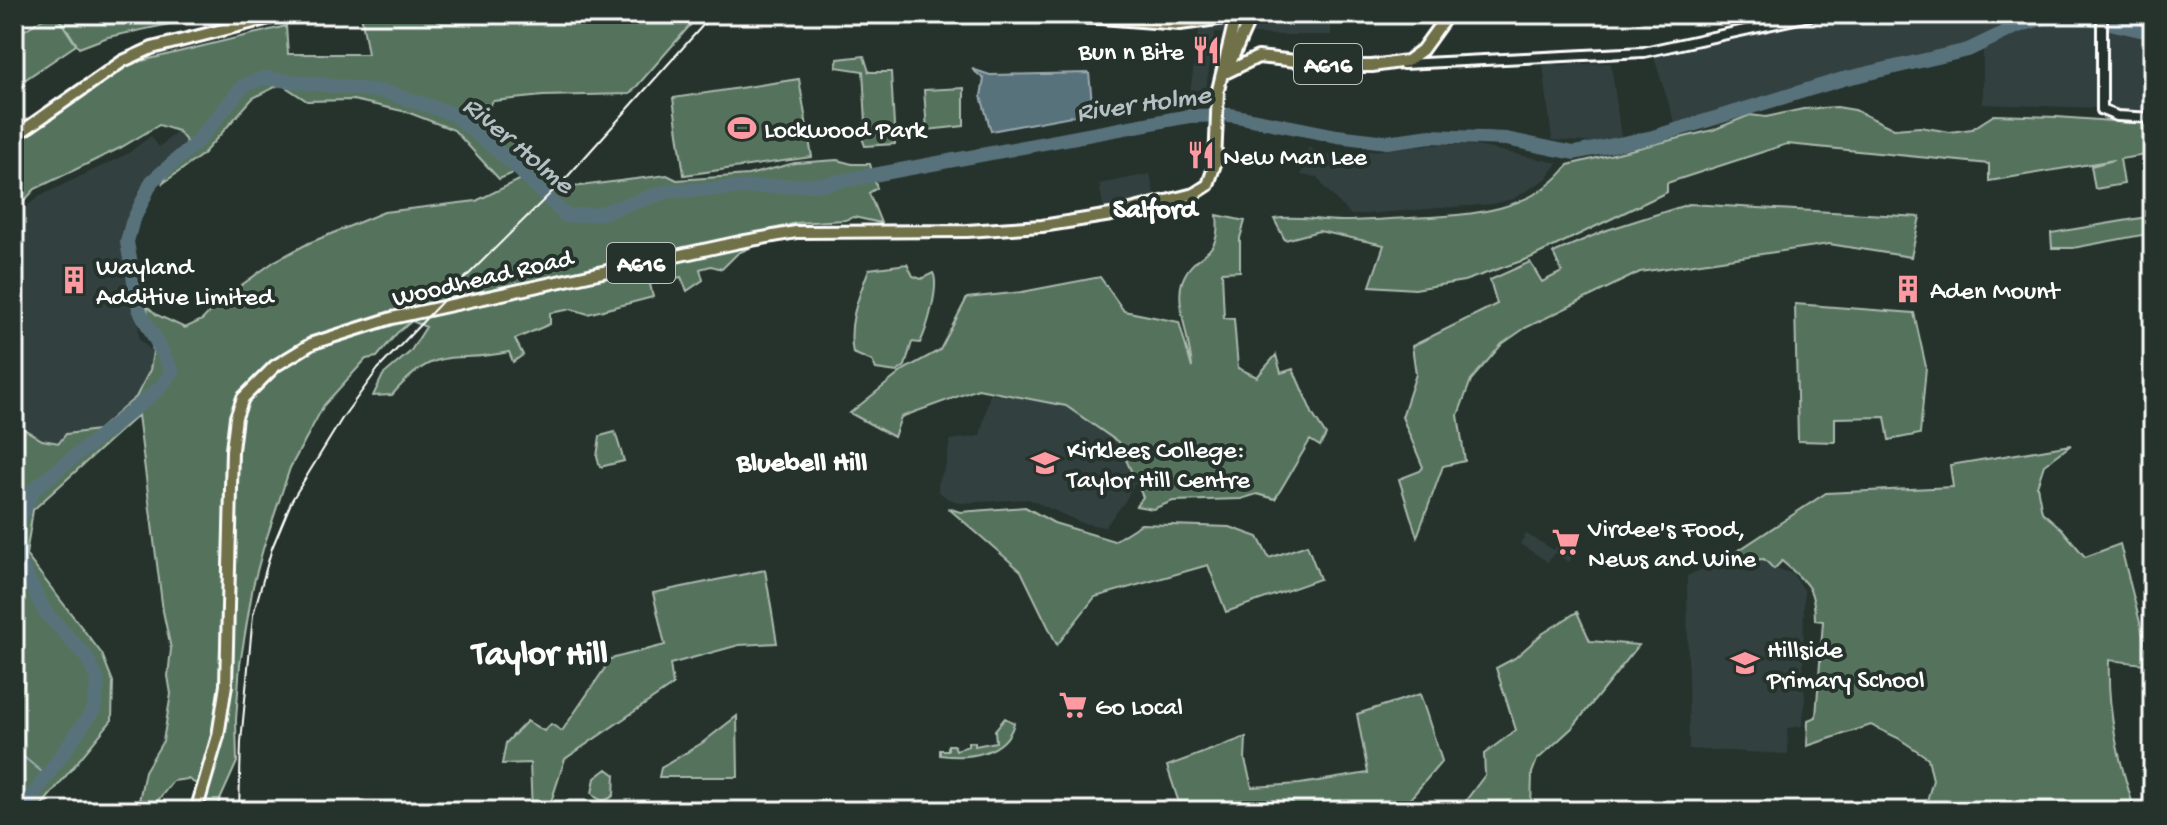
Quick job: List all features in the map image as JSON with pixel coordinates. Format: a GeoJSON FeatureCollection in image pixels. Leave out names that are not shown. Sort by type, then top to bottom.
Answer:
{"type":"FeatureCollection","features":[{"type":"Feature","properties":{"kind":"main road"},"geometry":{"type":"LineString","coordinates":[[14,137],[123,61],[152,48],[285,14]]}},
{"type":"Feature","properties":{"kind":"main road"},"geometry":{"type":"LineString","coordinates":[[977,14],[1180,24],[1240,15]]}},
{"type":"Feature","properties":{"kind":"main road","name":"A616"},"geometry":{"type":"LineString","coordinates":[[1223,75],[1234,24],[1240,15],[1278,14]]}},
{"type":"Feature","properties":{"kind":"main road","name":"A616"},"geometry":{"type":"LineString","coordinates":[[1223,75],[1258,57],[1343,66],[1397,63],[1416,57],[1448,14]]}},
{"type":"Feature","properties":{"kind":"main road","name":"Woodhead Road"},"geometry":{"type":"LineString","coordinates":[[196,811],[218,736],[226,685],[236,417],[243,398],[275,366],[313,343],[392,318],[740,242],[796,232],[1014,229],[1111,215],[1194,194],[1208,185],[1215,164],[1216,101],[1223,75]]}},
{"type":"Feature","properties":{"kind":"street"},"geometry":{"type":"LineString","coordinates":[[1397,63],[1644,52],[1818,14]]}},
{"type":"Feature","properties":{"kind":"street"},"geometry":{"type":"LineString","coordinates":[[2102,14],[2102,110],[2117,116],[2153,118]]}},
{"type":"Feature","properties":{"kind":"shaded area"},"geometry":{"type":"Polygon","coordinates":[[[1211,14],[1293,14],[1294,23],[1331,24],[1331,35],[1215,32],[1206,88],[1190,92],[1200,26],[1211,14]]]}},
{"type":"Feature","properties":{"kind":"shaded area"},"geometry":{"type":"Polygon","coordinates":[[[1837,14],[2096,14],[2096,24],[2153,40],[2153,113],[1983,104],[1983,41],[1870,67],[1791,95],[1676,127],[1653,54],[1837,14]]]}},
{"type":"Feature","properties":{"kind":"shaded area"},"geometry":{"type":"Polygon","coordinates":[[[1611,63],[1621,139],[1600,143],[1552,140],[1543,64],[1611,63]]]}},
{"type":"Feature","properties":{"kind":"shaded area"},"geometry":{"type":"Polygon","coordinates":[[[178,131],[187,142],[138,191],[129,224],[126,253],[138,311],[139,339],[159,358],[136,395],[97,430],[27,464],[14,408],[14,233],[28,205],[40,196],[127,154],[151,136],[159,147],[178,131]]]}},
{"type":"Feature","properties":{"kind":"shaded area"},"geometry":{"type":"Polygon","coordinates":[[[1442,144],[1477,146],[1558,163],[1546,179],[1513,199],[1492,204],[1351,215],[1318,177],[1301,175],[1308,148],[1329,155],[1442,144]]]}},
{"type":"Feature","properties":{"kind":"shaded area"},"geometry":{"type":"Polygon","coordinates":[[[1150,174],[1155,198],[1104,209],[1099,184],[1150,174]]]}},
{"type":"Feature","properties":{"kind":"shaded area","name":"Kirklees College: Taylor Hill Centre"},"geometry":{"type":"Polygon","coordinates":[[[990,394],[1054,397],[1146,459],[1125,501],[1105,527],[1082,523],[1029,499],[961,503],[938,491],[950,440],[980,436],[990,394]]]}},
{"type":"Feature","properties":{"kind":"shaded area"},"geometry":{"type":"Polygon","coordinates":[[[1567,532],[1581,543],[1569,562],[1554,553],[1548,562],[1520,544],[1526,534],[1554,550],[1567,532]]]}},
{"type":"Feature","properties":{"kind":"shaded area","name":"Hillside Primary School"},"geometry":{"type":"Polygon","coordinates":[[[1730,556],[1734,561],[1764,559],[1774,569],[1792,573],[1804,590],[1805,698],[1802,726],[1787,728],[1788,754],[1689,749],[1687,576],[1730,556]]]}},
{"type":"Feature","properties":{"kind":"green space"},"geometry":{"type":"Polygon","coordinates":[[[50,14],[56,14],[76,45],[14,87],[14,37],[50,14]]]}},
{"type":"Feature","properties":{"kind":"green space"},"geometry":{"type":"Polygon","coordinates":[[[57,14],[217,14],[108,37],[79,48],[57,14]]]}},
{"type":"Feature","properties":{"kind":"green space"},"geometry":{"type":"Polygon","coordinates":[[[361,14],[700,14],[630,94],[543,96],[493,101],[483,116],[513,142],[526,168],[499,179],[454,130],[407,112],[353,100],[307,101],[281,84],[253,98],[202,155],[162,184],[187,142],[178,131],[159,125],[120,148],[35,189],[14,217],[14,145],[129,64],[286,26],[288,54],[368,54],[361,14]]]}},
{"type":"Feature","properties":{"kind":"green space"},"geometry":{"type":"Polygon","coordinates":[[[864,56],[869,72],[891,72],[895,144],[865,146],[859,129],[866,122],[863,71],[836,67],[838,59],[864,56]]]}},
{"type":"Feature","properties":{"kind":"green space","name":"Lockwood Park"},"geometry":{"type":"Polygon","coordinates":[[[799,79],[812,157],[684,175],[673,98],[799,79]]]}},
{"type":"Feature","properties":{"kind":"green space"},"geometry":{"type":"Polygon","coordinates":[[[964,88],[964,126],[927,130],[924,90],[964,88]]]}},
{"type":"Feature","properties":{"kind":"green space"},"geometry":{"type":"Polygon","coordinates":[[[1837,107],[1855,110],[1894,129],[1920,127],[1950,132],[1972,129],[1994,115],[2153,124],[2153,154],[2120,159],[2124,184],[2095,189],[2091,166],[2114,160],[1989,181],[1989,164],[1787,144],[1667,183],[1667,192],[1530,258],[1464,281],[1415,289],[1370,286],[1384,245],[1319,231],[1285,240],[1274,219],[1367,220],[1496,209],[1536,194],[1568,165],[1713,130],[1750,115],[1766,117],[1803,109],[1837,107]]]}},
{"type":"Feature","properties":{"kind":"green space"},"geometry":{"type":"Polygon","coordinates":[[[837,160],[870,164],[877,188],[869,193],[881,223],[854,217],[796,223],[766,231],[752,247],[738,253],[722,269],[711,266],[700,269],[703,280],[687,291],[681,277],[650,284],[653,297],[588,314],[572,309],[550,313],[550,324],[515,339],[523,355],[513,362],[509,352],[446,358],[422,368],[392,395],[373,396],[383,375],[410,352],[426,327],[412,321],[377,357],[366,359],[324,405],[290,468],[253,586],[240,664],[237,762],[215,811],[203,811],[205,804],[198,785],[188,779],[173,781],[156,803],[139,801],[145,771],[163,741],[171,694],[168,676],[171,649],[163,611],[138,415],[33,510],[26,555],[102,654],[113,682],[112,720],[37,811],[14,811],[14,423],[42,440],[59,443],[66,434],[98,430],[136,397],[150,370],[153,352],[147,306],[157,315],[185,328],[202,320],[222,299],[275,261],[309,243],[384,212],[476,201],[538,171],[562,185],[572,187],[667,175],[677,180],[748,175],[795,163],[837,160]]]}},
{"type":"Feature","properties":{"kind":"green space"},"geometry":{"type":"Polygon","coordinates":[[[1689,204],[1920,217],[1911,257],[1829,244],[1640,272],[1525,328],[1502,344],[1471,380],[1458,415],[1465,461],[1443,466],[1417,537],[1399,479],[1423,467],[1402,417],[1416,374],[1412,346],[1497,304],[1490,280],[1530,262],[1542,282],[1562,272],[1553,253],[1604,231],[1689,204]]]}},
{"type":"Feature","properties":{"kind":"green space"},"geometry":{"type":"Polygon","coordinates":[[[1217,215],[1245,221],[1240,238],[1240,271],[1222,272],[1224,318],[1234,319],[1238,368],[1257,377],[1276,355],[1281,373],[1293,369],[1313,415],[1326,435],[1320,446],[1310,440],[1275,499],[1257,494],[1241,499],[1173,501],[1153,509],[1136,506],[1143,497],[1118,442],[1066,406],[978,389],[901,417],[894,437],[850,413],[905,369],[940,350],[967,298],[1022,292],[1100,277],[1124,311],[1179,322],[1192,368],[1180,291],[1187,272],[1215,241],[1217,215]]]}},
{"type":"Feature","properties":{"kind":"green space"},"geometry":{"type":"Polygon","coordinates":[[[2153,216],[2153,233],[2073,248],[2052,248],[2051,233],[2153,216]]]}},
{"type":"Feature","properties":{"kind":"green space"},"geometry":{"type":"Polygon","coordinates":[[[907,264],[913,276],[921,279],[933,273],[935,287],[929,318],[920,343],[912,342],[905,366],[897,372],[876,369],[872,361],[853,353],[853,320],[858,300],[869,269],[907,264]]]}},
{"type":"Feature","properties":{"kind":"green space"},"geometry":{"type":"Polygon","coordinates":[[[1795,304],[1914,313],[1926,367],[1920,434],[1889,440],[1885,417],[1835,418],[1835,442],[1798,441],[1795,304]]]}},
{"type":"Feature","properties":{"kind":"green space"},"geometry":{"type":"Polygon","coordinates":[[[615,432],[624,461],[600,467],[597,457],[600,436],[615,432]]]}},
{"type":"Feature","properties":{"kind":"green space"},"geometry":{"type":"Polygon","coordinates":[[[2071,445],[2044,465],[2037,486],[2042,512],[2062,529],[2085,557],[2120,544],[2148,654],[2153,655],[2153,665],[2109,660],[2115,737],[2135,811],[1924,811],[1933,780],[1928,758],[1898,738],[1871,725],[1807,746],[1808,720],[1816,717],[1823,621],[1815,620],[1808,586],[1782,561],[1774,569],[1764,559],[1734,561],[1730,556],[1826,493],[1953,487],[1950,465],[2071,445]]]}},
{"type":"Feature","properties":{"kind":"green space"},"geometry":{"type":"Polygon","coordinates":[[[1025,507],[1054,523],[1114,541],[1141,524],[1230,527],[1258,537],[1269,558],[1307,545],[1320,579],[1226,612],[1208,565],[1095,597],[1057,645],[1021,571],[948,508],[960,512],[1025,507]]]}},
{"type":"Feature","properties":{"kind":"green space"},"geometry":{"type":"Polygon","coordinates":[[[765,570],[777,643],[739,645],[670,664],[673,685],[565,759],[548,811],[532,811],[530,763],[502,764],[506,743],[527,721],[544,731],[551,724],[562,731],[605,668],[606,660],[665,645],[653,593],[765,570]]]}},
{"type":"Feature","properties":{"kind":"green space"},"geometry":{"type":"Polygon","coordinates":[[[1577,612],[1590,641],[1639,645],[1573,727],[1537,760],[1532,773],[1531,811],[1458,811],[1485,775],[1484,754],[1516,730],[1496,668],[1515,658],[1542,634],[1577,612]]]}},
{"type":"Feature","properties":{"kind":"green space"},"geometry":{"type":"Polygon","coordinates":[[[1420,694],[1442,761],[1400,811],[1171,811],[1170,806],[1179,803],[1167,766],[1246,737],[1245,760],[1252,787],[1300,784],[1368,773],[1357,714],[1420,694]]]}},
{"type":"Feature","properties":{"kind":"green space"},"geometry":{"type":"Polygon","coordinates":[[[737,716],[738,777],[659,777],[661,768],[702,743],[737,716]]]}},
{"type":"Feature","properties":{"kind":"green space"},"geometry":{"type":"Polygon","coordinates":[[[1005,718],[1014,723],[1010,734],[994,748],[973,755],[940,755],[940,750],[948,750],[948,745],[954,745],[956,750],[968,746],[968,742],[975,742],[975,746],[996,742],[995,730],[1005,718]]]}},
{"type":"Feature","properties":{"kind":"green space"},"geometry":{"type":"Polygon","coordinates":[[[607,769],[615,775],[614,795],[603,800],[592,793],[595,778],[607,769]]]}},
{"type":"Feature","properties":{"kind":"water"},"geometry":{"type":"Polygon","coordinates":[[[972,69],[990,75],[1089,73],[1093,112],[991,131],[981,96],[984,79],[972,69]]]}},
{"type":"Feature","properties":{"kind":"waterway","name":"River Holme"},"geometry":{"type":"LineString","coordinates":[[22,811],[94,709],[98,681],[86,656],[45,612],[19,560],[17,525],[34,489],[160,388],[172,371],[139,309],[127,242],[132,223],[152,181],[198,141],[243,86],[263,78],[386,92],[453,114],[510,161],[566,216],[598,214],[669,191],[825,184],[1189,116],[1231,115],[1337,136],[1387,142],[1431,136],[1506,139],[1574,153],[1653,137],[1843,79],[1968,50],[2018,26],[2047,17],[2080,16],[2153,33]]}},
{"type":"Feature","properties":{"kind":"waterway"},"geometry":{"type":"LineString","coordinates":[[14,749],[48,777]]}},
{"type":"Feature","properties":{"kind":"railway"},"geometry":{"type":"LineString","coordinates":[[239,811],[241,742],[253,615],[272,548],[292,500],[343,417],[378,369],[568,176],[713,14]]}},
{"type":"Feature","properties":{"kind":"place","name":"Bun n Bite"},"geometry":{"type":"Point","coordinates":[1206,50]}},
{"type":"Feature","properties":{"kind":"place","name":"Lockwood Park"},"geometry":{"type":"Point","coordinates":[742,128]}},
{"type":"Feature","properties":{"kind":"place","name":"New Man Lee"},"geometry":{"type":"Point","coordinates":[1201,155]}},
{"type":"Feature","properties":{"kind":"place","name":"Wayland Additive Limited"},"geometry":{"type":"Point","coordinates":[74,280]}},
{"type":"Feature","properties":{"kind":"place","name":"Aden Mount"},"geometry":{"type":"Point","coordinates":[1908,289]}},
{"type":"Feature","properties":{"kind":"place","name":"Kirklees College: Taylor Hill Centre"},"geometry":{"type":"Point","coordinates":[1045,463]}},
{"type":"Feature","properties":{"kind":"place","name":"Virdee's Food, News and Wine"},"geometry":{"type":"Point","coordinates":[1566,542]}},
{"type":"Feature","properties":{"kind":"place","name":"Hillside Primary School"},"geometry":{"type":"Point","coordinates":[1745,663]}},
{"type":"Feature","properties":{"kind":"place","name":"Go Local"},"geometry":{"type":"Point","coordinates":[1073,705]}},
{"type":"Feature","properties":{"kind":"district","name":"Salford"},"geometry":{"type":"Point","coordinates":[1155,207]}},
{"type":"Feature","properties":{"kind":"district","name":"Bluebell Hill"},"geometry":{"type":"Point","coordinates":[802,460]}},
{"type":"Feature","properties":{"kind":"district","name":"Taylor Hill"},"geometry":{"type":"Point","coordinates":[540,651]}}]}
